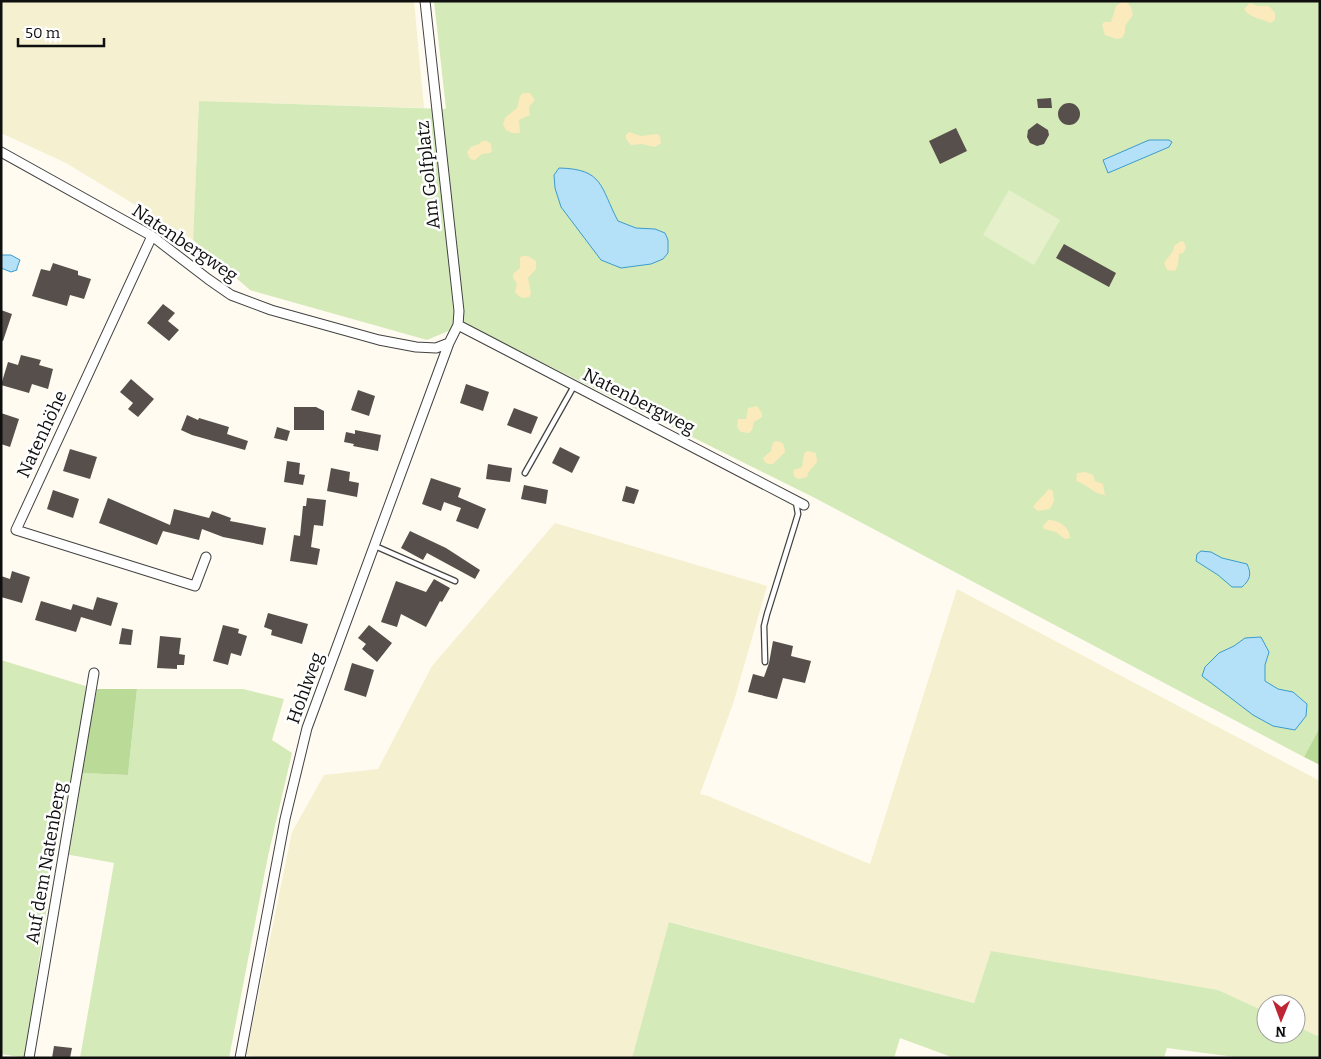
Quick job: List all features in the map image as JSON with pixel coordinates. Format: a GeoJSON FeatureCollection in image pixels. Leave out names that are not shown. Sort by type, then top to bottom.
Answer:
{"type":"FeatureCollection","features":[{"type":"Feature","properties":{"kind":"street","name":"Am Golfplatz"},"geometry":{"type":"LineString","coordinates":[[425,1],[459,311],[458,325],[449,344]]}},
{"type":"Feature","properties":{"kind":"street","name":"Natenbergweg"},"geometry":{"type":"LineString","coordinates":[[1,152],[152,236],[231,295],[271,310],[348,332],[416,347],[436,348],[449,344]]}},
{"type":"Feature","properties":{"kind":"street","name":"Natenhöhe"},"geometry":{"type":"LineString","coordinates":[[152,236],[16,530],[195,586],[206,557]]}},
{"type":"Feature","properties":{"kind":"street","name":"Natenbergweg"},"geometry":{"type":"LineString","coordinates":[[458,325],[800,502]]}},
{"type":"Feature","properties":{"kind":"street","name":"Hohlweg"},"geometry":{"type":"LineString","coordinates":[[240,1058],[285,819],[307,728],[449,344]]}},
{"type":"Feature","properties":{"kind":"street","name":"Auf dem Natenberg"},"geometry":{"type":"LineString","coordinates":[[29,1058],[94,673]]}},
{"type":"Feature","properties":{"kind":"lane"},"geometry":{"type":"LineString","coordinates":[[524,473],[574,386]]}},
{"type":"Feature","properties":{"kind":"lane"},"geometry":{"type":"LineString","coordinates":[[765,662],[766,620],[797,519],[800,502]]}},
{"type":"Feature","properties":{"kind":"lane"},"geometry":{"type":"LineString","coordinates":[[375,546],[455,581]]}},
{"type":"Feature","properties":{"kind":"shaded area"},"geometry":{"type":"Polygon","coordinates":[[[1,1],[414,1],[424,108],[199,101],[193,240],[66,163],[1,133],[1,1]]]}},
{"type":"Feature","properties":{"kind":"shaded area"},"geometry":{"type":"Polygon","coordinates":[[[555,523],[767,586],[733,704],[700,794],[870,864],[957,589],[1320,781],[1320,1037],[1306,1031],[1306,994],[1256,994],[1256,1007],[1218,990],[991,952],[974,1003],[670,922],[632,1058],[263,1058],[246,1055],[292,832],[324,775],[378,769],[432,666],[555,523]]]}},
{"type":"Feature","properties":{"kind":"green space"},"geometry":{"type":"Polygon","coordinates":[[[434,1],[1320,1],[1320,727],[1304,757],[813,497],[465,324],[427,340],[250,290],[193,240],[199,101],[446,109],[434,1]]]}},
{"type":"Feature","properties":{"kind":"green space"},"geometry":{"type":"Polygon","coordinates":[[[1009,190],[1060,220],[1034,265],[983,235],[1009,190]]]}},
{"type":"Feature","properties":{"kind":"green space"},"geometry":{"type":"Polygon","coordinates":[[[1,660],[92,688],[56,844],[25,1058],[1,1054],[1,660]]]}},
{"type":"Feature","properties":{"kind":"green space"},"geometry":{"type":"Polygon","coordinates":[[[97,689],[137,689],[128,775],[81,773],[97,689]]]}},
{"type":"Feature","properties":{"kind":"green space"},"geometry":{"type":"Polygon","coordinates":[[[137,689],[243,689],[284,699],[272,740],[292,753],[268,856],[229,1058],[80,1058],[114,863],[65,854],[81,773],[128,775],[137,689]]]}},
{"type":"Feature","properties":{"kind":"green space"},"geometry":{"type":"Polygon","coordinates":[[[1320,727],[1320,765],[1304,757],[1320,727]]]}},
{"type":"Feature","properties":{"kind":"green space"},"geometry":{"type":"Polygon","coordinates":[[[669,922],[974,1003],[991,951],[1218,990],[1256,1007],[1256,1044],[1306,1044],[1306,1031],[1320,1037],[1320,1058],[1242,1058],[1167,1048],[1164,1058],[954,1058],[900,1038],[894,1058],[632,1058],[669,922]]]}},
{"type":"Feature","properties":{"kind":"sand"},"geometry":{"type":"Polygon","coordinates":[[[1122,2],[1127,2],[1131,7],[1133,15],[1125,26],[1125,33],[1122,38],[1117,39],[1105,35],[1102,25],[1104,22],[1111,22],[1116,6],[1122,2]]]}},
{"type":"Feature","properties":{"kind":"sand"},"geometry":{"type":"Polygon","coordinates":[[[1250,3],[1257,6],[1269,6],[1275,13],[1275,20],[1270,23],[1246,12],[1244,9],[1250,3]]]}},
{"type":"Feature","properties":{"kind":"sand"},"geometry":{"type":"Polygon","coordinates":[[[523,93],[530,93],[535,100],[529,107],[530,115],[519,120],[520,133],[512,133],[506,130],[503,124],[505,118],[517,108],[520,96],[523,93]]]}},
{"type":"Feature","properties":{"kind":"sand"},"geometry":{"type":"Polygon","coordinates":[[[629,132],[641,136],[657,134],[660,136],[661,143],[655,147],[642,144],[631,145],[626,139],[626,135],[629,132]]]}},
{"type":"Feature","properties":{"kind":"sand"},"geometry":{"type":"Polygon","coordinates":[[[482,141],[487,141],[491,144],[492,151],[482,154],[475,160],[470,159],[467,152],[471,147],[482,141]]]}},
{"type":"Feature","properties":{"kind":"sand"},"geometry":{"type":"Polygon","coordinates":[[[1181,241],[1184,242],[1186,248],[1183,253],[1179,254],[1178,265],[1175,271],[1167,270],[1164,263],[1173,251],[1174,246],[1181,241]]]}},
{"type":"Feature","properties":{"kind":"sand"},"geometry":{"type":"Polygon","coordinates":[[[528,256],[536,261],[536,269],[528,278],[531,294],[529,297],[524,298],[515,292],[517,284],[513,278],[513,274],[520,268],[520,257],[528,256]]]}},
{"type":"Feature","properties":{"kind":"sand"},"geometry":{"type":"Polygon","coordinates":[[[757,406],[762,413],[762,417],[754,422],[749,433],[741,432],[737,427],[738,419],[746,419],[748,408],[757,406]]]}},
{"type":"Feature","properties":{"kind":"sand"},"geometry":{"type":"Polygon","coordinates":[[[776,441],[783,444],[785,452],[773,464],[766,463],[763,458],[771,451],[773,443],[776,441]]]}},
{"type":"Feature","properties":{"kind":"sand"},"geometry":{"type":"Polygon","coordinates":[[[807,451],[816,453],[817,462],[807,477],[798,479],[793,473],[794,470],[802,467],[804,454],[807,451]]]}},
{"type":"Feature","properties":{"kind":"sand"},"geometry":{"type":"Polygon","coordinates":[[[1085,472],[1093,475],[1095,481],[1103,484],[1105,495],[1097,493],[1076,481],[1077,473],[1085,472]]]}},
{"type":"Feature","properties":{"kind":"sand"},"geometry":{"type":"Polygon","coordinates":[[[1049,489],[1053,491],[1054,501],[1050,509],[1038,511],[1033,507],[1049,489]]]}},
{"type":"Feature","properties":{"kind":"sand"},"geometry":{"type":"Polygon","coordinates":[[[1048,520],[1056,521],[1066,527],[1070,538],[1065,539],[1056,532],[1044,529],[1043,526],[1048,520]]]}},
{"type":"Feature","properties":{"kind":"water"},"geometry":{"type":"Polygon","coordinates":[[[1149,140],[1169,140],[1172,142],[1169,147],[1108,173],[1103,160],[1149,140]]]}},
{"type":"Feature","properties":{"kind":"water"},"geometry":{"type":"Polygon","coordinates":[[[559,168],[574,169],[593,176],[599,182],[618,221],[636,228],[655,229],[665,233],[668,240],[668,253],[663,259],[651,264],[621,268],[601,260],[561,207],[555,188],[554,175],[559,168]]]}},
{"type":"Feature","properties":{"kind":"water"},"geometry":{"type":"Polygon","coordinates":[[[1,255],[11,255],[20,260],[17,270],[11,272],[1,268],[1,255]]]}},
{"type":"Feature","properties":{"kind":"water"},"geometry":{"type":"Polygon","coordinates":[[[1201,551],[1211,552],[1222,558],[1247,564],[1250,574],[1247,582],[1242,587],[1232,587],[1218,575],[1196,561],[1197,554],[1201,551]]]}},
{"type":"Feature","properties":{"kind":"water"},"geometry":{"type":"Polygon","coordinates":[[[1261,637],[1269,652],[1265,665],[1265,681],[1278,689],[1293,692],[1307,704],[1306,716],[1295,730],[1273,726],[1253,715],[1202,676],[1205,667],[1219,653],[1245,638],[1261,637]]]}},
{"type":"Feature","properties":{"kind":"building"},"geometry":{"type":"Polygon","coordinates":[[[1051,98],[1052,108],[1038,108],[1037,99],[1051,98]]]}},
{"type":"Feature","properties":{"kind":"building"},"geometry":{"type":"Polygon","coordinates":[[[1069,103],[1077,106],[1080,114],[1077,122],[1069,125],[1061,122],[1058,114],[1061,106],[1069,103]]]}},
{"type":"Feature","properties":{"kind":"building"},"geometry":{"type":"Polygon","coordinates":[[[1037,123],[1048,130],[1049,135],[1044,144],[1037,146],[1030,143],[1027,137],[1028,130],[1037,123]]]}},
{"type":"Feature","properties":{"kind":"building"},"geometry":{"type":"Polygon","coordinates":[[[956,128],[967,151],[940,164],[929,141],[956,128]]]}},
{"type":"Feature","properties":{"kind":"building"},"geometry":{"type":"Polygon","coordinates":[[[1064,244],[1116,273],[1109,287],[1056,258],[1064,244]]]}},
{"type":"Feature","properties":{"kind":"building"},"geometry":{"type":"Polygon","coordinates":[[[53,263],[78,271],[78,275],[91,279],[84,299],[70,295],[67,306],[32,296],[41,269],[50,271],[53,263]]]}},
{"type":"Feature","properties":{"kind":"building"},"geometry":{"type":"Polygon","coordinates":[[[163,304],[175,313],[168,321],[179,330],[169,341],[147,323],[163,304]]]}},
{"type":"Feature","properties":{"kind":"building"},"geometry":{"type":"Polygon","coordinates":[[[1,310],[12,314],[3,341],[1,341],[1,310]]]}},
{"type":"Feature","properties":{"kind":"building"},"geometry":{"type":"Polygon","coordinates":[[[21,355],[41,360],[39,365],[53,369],[48,389],[32,384],[29,393],[1,385],[8,362],[18,365],[21,355]]]}},
{"type":"Feature","properties":{"kind":"building"},"geometry":{"type":"Polygon","coordinates":[[[131,379],[154,399],[138,417],[128,409],[133,403],[120,392],[131,379]]]}},
{"type":"Feature","properties":{"kind":"building"},"geometry":{"type":"Polygon","coordinates":[[[466,384],[489,392],[483,411],[460,403],[466,384]]]}},
{"type":"Feature","properties":{"kind":"building"},"geometry":{"type":"Polygon","coordinates":[[[358,390],[375,396],[369,416],[351,410],[358,390]]]}},
{"type":"Feature","properties":{"kind":"building"},"geometry":{"type":"Polygon","coordinates":[[[294,407],[316,407],[324,411],[324,430],[294,430],[294,407]]]}},
{"type":"Feature","properties":{"kind":"building"},"geometry":{"type":"Polygon","coordinates":[[[514,408],[538,417],[531,434],[507,425],[514,408]]]}},
{"type":"Feature","properties":{"kind":"building"},"geometry":{"type":"Polygon","coordinates":[[[1,413],[19,419],[10,447],[1,444],[1,413]]]}},
{"type":"Feature","properties":{"kind":"building"},"geometry":{"type":"Polygon","coordinates":[[[187,415],[198,420],[199,418],[229,427],[227,434],[248,441],[245,450],[181,430],[187,415]]]}},
{"type":"Feature","properties":{"kind":"building"},"geometry":{"type":"Polygon","coordinates":[[[277,427],[290,431],[287,441],[274,438],[277,427]]]}},
{"type":"Feature","properties":{"kind":"building"},"geometry":{"type":"Polygon","coordinates":[[[355,430],[381,435],[378,451],[353,446],[354,444],[344,442],[346,432],[355,434],[355,430]]]}},
{"type":"Feature","properties":{"kind":"building"},"geometry":{"type":"Polygon","coordinates":[[[560,447],[580,457],[572,473],[552,463],[560,447]]]}},
{"type":"Feature","properties":{"kind":"building"},"geometry":{"type":"Polygon","coordinates":[[[70,449],[97,457],[90,479],[63,471],[70,449]]]}},
{"type":"Feature","properties":{"kind":"building"},"geometry":{"type":"Polygon","coordinates":[[[287,461],[300,463],[299,474],[305,475],[303,485],[284,482],[287,461]]]}},
{"type":"Feature","properties":{"kind":"building"},"geometry":{"type":"Polygon","coordinates":[[[488,464],[512,468],[510,482],[486,479],[488,464]]]}},
{"type":"Feature","properties":{"kind":"building"},"geometry":{"type":"Polygon","coordinates":[[[331,468],[350,472],[349,481],[359,483],[357,497],[327,491],[331,468]]]}},
{"type":"Feature","properties":{"kind":"building"},"geometry":{"type":"Polygon","coordinates":[[[431,478],[461,488],[458,497],[486,509],[478,529],[456,521],[461,508],[444,502],[441,511],[422,504],[431,478]]]}},
{"type":"Feature","properties":{"kind":"building"},"geometry":{"type":"Polygon","coordinates":[[[524,485],[548,490],[546,504],[521,499],[524,485]]]}},
{"type":"Feature","properties":{"kind":"building"},"geometry":{"type":"Polygon","coordinates":[[[626,486],[639,490],[634,504],[622,501],[626,486]]]}},
{"type":"Feature","properties":{"kind":"building"},"geometry":{"type":"Polygon","coordinates":[[[53,490],[79,499],[73,518],[47,509],[53,490]]]}},
{"type":"Feature","properties":{"kind":"building"},"geometry":{"type":"Polygon","coordinates":[[[108,498],[170,525],[174,509],[209,518],[212,511],[231,518],[230,521],[266,528],[263,545],[223,537],[202,529],[199,540],[163,531],[157,545],[99,523],[108,498]]]}},
{"type":"Feature","properties":{"kind":"building"},"geometry":{"type":"Polygon","coordinates":[[[307,498],[326,500],[323,526],[314,525],[311,547],[320,549],[317,565],[290,561],[294,535],[300,536],[303,506],[306,506],[307,498]]]}},
{"type":"Feature","properties":{"kind":"building"},"geometry":{"type":"Polygon","coordinates":[[[410,531],[446,548],[480,570],[475,579],[427,553],[423,560],[401,548],[410,531]]]}},
{"type":"Feature","properties":{"kind":"building"},"geometry":{"type":"Polygon","coordinates":[[[12,571],[30,577],[22,603],[1,597],[1,576],[10,579],[12,571]]]}},
{"type":"Feature","properties":{"kind":"building"},"geometry":{"type":"Polygon","coordinates":[[[434,579],[450,588],[442,602],[440,601],[426,627],[401,614],[397,627],[381,622],[396,581],[426,592],[434,579]]]}},
{"type":"Feature","properties":{"kind":"building"},"geometry":{"type":"Polygon","coordinates":[[[97,597],[118,603],[111,626],[81,617],[76,632],[35,620],[41,601],[71,610],[73,604],[93,610],[97,597]]]}},
{"type":"Feature","properties":{"kind":"building"},"geometry":{"type":"Polygon","coordinates":[[[268,613],[308,624],[302,644],[271,635],[272,630],[264,627],[268,613]]]}},
{"type":"Feature","properties":{"kind":"building"},"geometry":{"type":"Polygon","coordinates":[[[223,625],[239,629],[238,633],[247,636],[241,656],[231,653],[228,665],[213,661],[223,625]]]}},
{"type":"Feature","properties":{"kind":"building"},"geometry":{"type":"Polygon","coordinates":[[[369,625],[392,643],[377,662],[362,649],[366,644],[358,638],[369,625]]]}},
{"type":"Feature","properties":{"kind":"building"},"geometry":{"type":"Polygon","coordinates":[[[122,628],[133,630],[131,645],[119,644],[122,628]]]}},
{"type":"Feature","properties":{"kind":"building"},"geometry":{"type":"Polygon","coordinates":[[[160,636],[181,638],[179,654],[185,655],[184,665],[177,665],[177,669],[157,668],[160,636]]]}},
{"type":"Feature","properties":{"kind":"building"},"geometry":{"type":"Polygon","coordinates":[[[773,641],[793,646],[791,656],[811,661],[805,683],[783,678],[777,699],[748,692],[753,674],[764,677],[773,641]]]}},
{"type":"Feature","properties":{"kind":"building"},"geometry":{"type":"Polygon","coordinates":[[[352,663],[374,670],[366,697],[344,690],[352,663]]]}},
{"type":"Feature","properties":{"kind":"building"},"geometry":{"type":"Polygon","coordinates":[[[54,1046],[72,1048],[70,1058],[52,1058],[54,1046]]]}}]}
